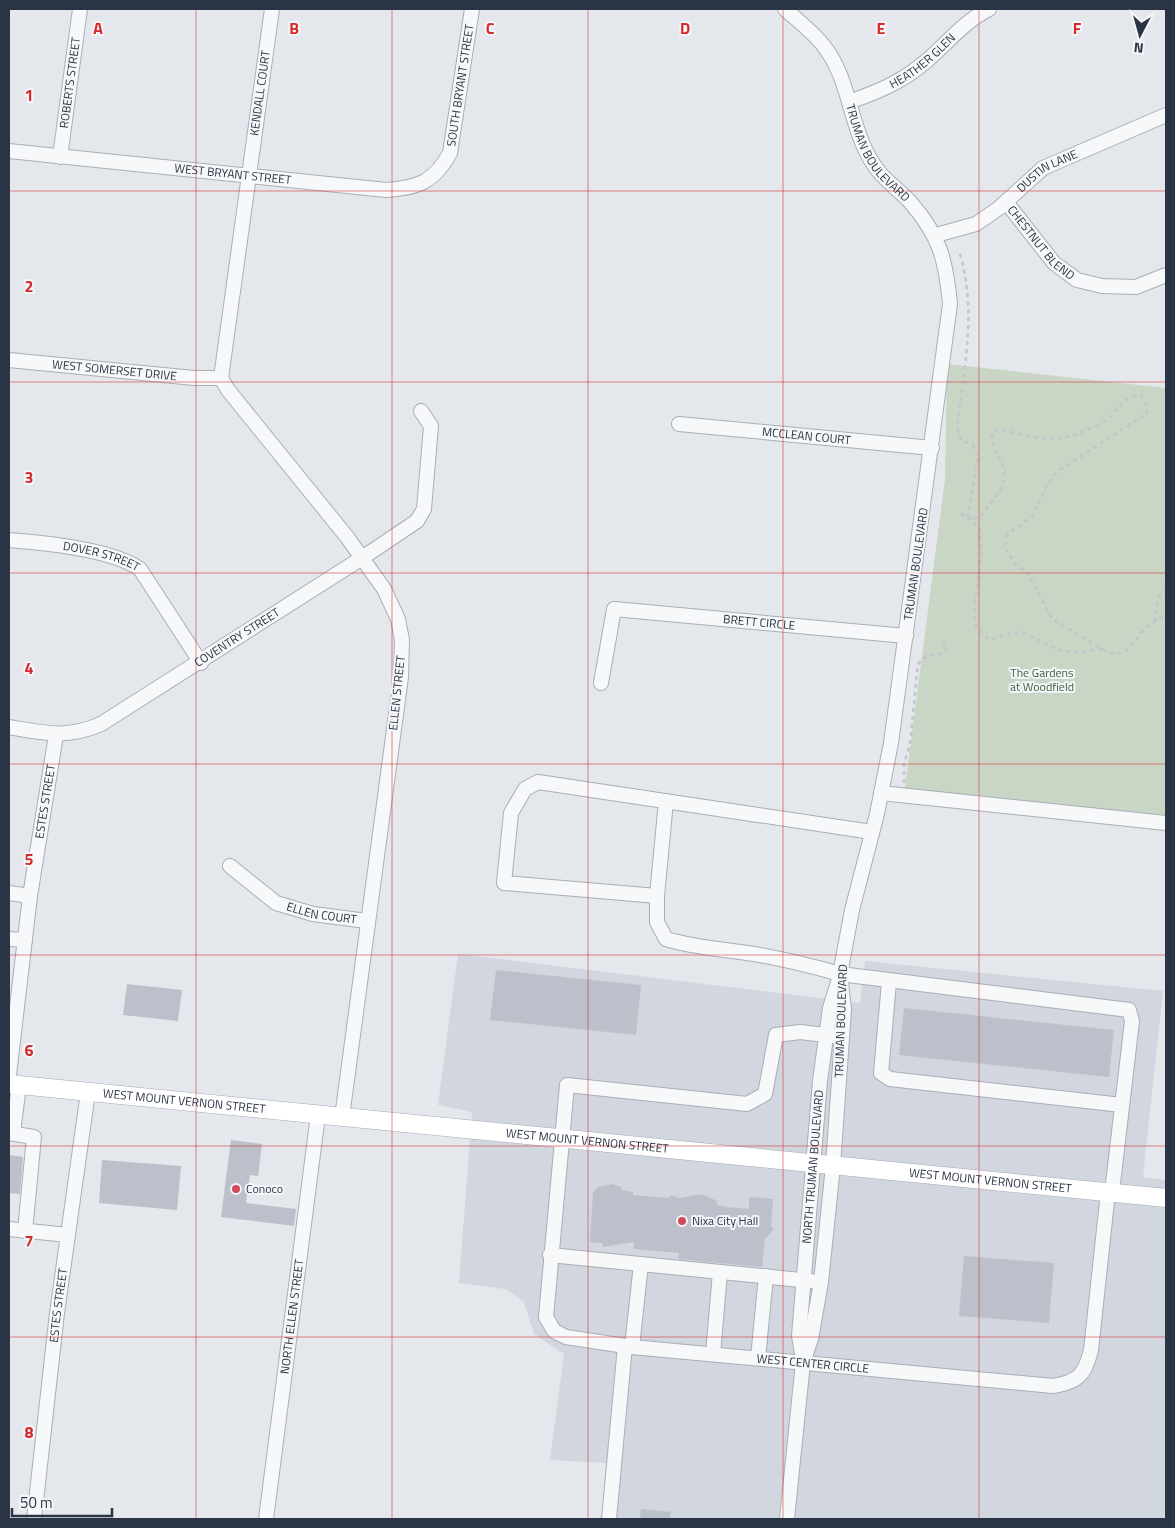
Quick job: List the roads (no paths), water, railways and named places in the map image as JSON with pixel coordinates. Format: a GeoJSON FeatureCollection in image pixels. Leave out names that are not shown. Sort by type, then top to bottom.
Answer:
{"type":"FeatureCollection","features":[{"type":"Feature","properties":{"kind":"main road","name":"WEST MOUNT VERNON STREET"},"geometry":{"type":"LineString","coordinates":[[12,1081],[88,1092],[1166,1198]]}},
{"type":"Feature","properties":{"kind":"street","name":"ROBERTS STREET"},"geometry":{"type":"LineString","coordinates":[[60,157],[80,9]]}},
{"type":"Feature","properties":{"kind":"street","name":"KENDALL COURT"},"geometry":{"type":"LineString","coordinates":[[222,378],[272,9]]}},
{"type":"Feature","properties":{"kind":"street","name":"SOUTH BRYANT STREET"},"geometry":{"type":"LineString","coordinates":[[446,161],[450,153],[472,9]]}},
{"type":"Feature","properties":{"kind":"street","name":"TRUMAN BOULEVARD"},"geometry":{"type":"LineString","coordinates":[[785,9],[826,48],[842,80],[859,134],[874,166],[911,203],[936,235],[947,267],[950,304],[906,636],[881,793],[852,910],[840,974],[844,1009],[833,1166]]}},
{"type":"Feature","properties":{"kind":"street","name":"HEATHER GLEN"},"geometry":{"type":"LineString","coordinates":[[848,102],[890,87],[924,63],[973,17],[989,9]]}},
{"type":"Feature","properties":{"kind":"street","name":"DUSTIN LANE"},"geometry":{"type":"LineString","coordinates":[[936,235],[976,224],[1006,202],[1043,168],[1166,115]]}},
{"type":"Feature","properties":{"kind":"street","name":"WEST BRYANT STREET"},"geometry":{"type":"LineString","coordinates":[[9,152],[386,190],[404,189],[425,181],[440,170],[446,161]]}},
{"type":"Feature","properties":{"kind":"street","name":"CHESTNUT BLEND"},"geometry":{"type":"LineString","coordinates":[[1006,202],[1054,263],[1077,280],[1102,286],[1136,287],[1166,275]]}},
{"type":"Feature","properties":{"kind":"street","name":"WEST SOMERSET DRIVE"},"geometry":{"type":"LineString","coordinates":[[9,360],[194,378],[222,378]]}},
{"type":"Feature","properties":{"kind":"street","name":"ELLEN STREET"},"geometry":{"type":"LineString","coordinates":[[222,378],[228,390],[362,558],[384,589],[398,619],[402,640],[401,677],[342,1117]]}},
{"type":"Feature","properties":{"kind":"street","name":"COVENTRY STREET"},"geometry":{"type":"LineString","coordinates":[[9,727],[56,735],[90,729],[101,724],[201,662],[417,521],[424,509],[431,426],[421,411]]}},
{"type":"Feature","properties":{"kind":"street","name":"MCCLEAN COURT"},"geometry":{"type":"LineString","coordinates":[[680,424],[932,448]]}},
{"type":"Feature","properties":{"kind":"street","name":"DOVER STREET"},"geometry":{"type":"LineString","coordinates":[[9,540],[106,554],[129,561],[140,569],[201,662]]}},
{"type":"Feature","properties":{"kind":"street","name":"BRETT CIRCLE"},"geometry":{"type":"LineString","coordinates":[[601,683],[614,609],[906,636]]}},
{"type":"Feature","properties":{"kind":"street","name":"ESTES STREET"},"geometry":{"type":"LineString","coordinates":[[11,1133],[12,1081],[25,940],[30,896],[56,735]]}},
{"type":"Feature","properties":{"kind":"street"},"geometry":{"type":"LineString","coordinates":[[657,896],[504,883],[511,813],[525,789],[538,782],[872,832]]}},
{"type":"Feature","properties":{"kind":"street"},"geometry":{"type":"LineString","coordinates":[[881,793],[1166,823]]}},
{"type":"Feature","properties":{"kind":"street"},"geometry":{"type":"LineString","coordinates":[[666,802],[657,896],[657,922],[666,939],[687,946],[753,954],[804,964],[840,974],[889,982],[881,1073],[890,1079],[1122,1105]]}},
{"type":"Feature","properties":{"kind":"street","name":"ELLEN COURT"},"geometry":{"type":"LineString","coordinates":[[230,866],[276,903],[313,914],[367,921]]}},
{"type":"Feature","properties":{"kind":"street"},"geometry":{"type":"LineString","coordinates":[[9,893],[30,896]]}},
{"type":"Feature","properties":{"kind":"street"},"geometry":{"type":"LineString","coordinates":[[9,939],[25,940]]}},
{"type":"Feature","properties":{"kind":"street","name":"NORTH TRUMAN BOULEVARD"},"geometry":{"type":"LineString","coordinates":[[803,1362],[799,1336],[813,1164],[826,1035],[830,1008],[840,974]]}},
{"type":"Feature","properties":{"kind":"street","name":"WEST CENTER CIRCLE"},"geometry":{"type":"LineString","coordinates":[[826,1035],[800,1032],[776,1035],[765,1094],[747,1104],[567,1085],[550,1255],[546,1317],[554,1331],[566,1338],[628,1346],[1053,1386],[1070,1383],[1080,1376],[1087,1365],[1091,1350],[1132,1021],[1129,1010],[889,982]]}},
{"type":"Feature","properties":{"kind":"street"},"geometry":{"type":"LineString","coordinates":[[826,1035],[842,1037]]}},
{"type":"Feature","properties":{"kind":"street","name":"ESTES STREET"},"geometry":{"type":"LineString","coordinates":[[34,1519],[68,1235],[88,1092]]}},
{"type":"Feature","properties":{"kind":"street","name":"NORTH ELLEN STREET"},"geometry":{"type":"LineString","coordinates":[[266,1519],[318,1115]]}},
{"type":"Feature","properties":{"kind":"street"},"geometry":{"type":"LineString","coordinates":[[11,1133],[34,1137],[25,1230]]}},
{"type":"Feature","properties":{"kind":"street","name":"NORTH TRUMAN BOULEVARD"},"geometry":{"type":"LineString","coordinates":[[787,1519],[803,1362],[811,1339],[821,1282],[833,1166]]}},
{"type":"Feature","properties":{"kind":"street"},"geometry":{"type":"LineString","coordinates":[[9,1229],[68,1235]]}},
{"type":"Feature","properties":{"kind":"street"},"geometry":{"type":"LineString","coordinates":[[550,1255],[821,1282]]}},
{"type":"Feature","properties":{"kind":"street"},"geometry":{"type":"LineString","coordinates":[[609,1519],[628,1346],[641,1264]]}},
{"type":"Feature","properties":{"kind":"street"},"geometry":{"type":"LineString","coordinates":[[713,1354],[720,1272]]}},
{"type":"Feature","properties":{"kind":"street"},"geometry":{"type":"LineString","coordinates":[[758,1358],[766,1276]]}},
{"type":"Feature","properties":{"kind":"place","name":"Conoco"},"geometry":{"type":"Point","coordinates":[236,1189]}},
{"type":"Feature","properties":{"kind":"place","name":"Nixa City Hall"},"geometry":{"type":"Point","coordinates":[682,1221]}},
{"type":"Feature","properties":{"kind":"park label","name":"The Gardens at Woodfield"},"geometry":{"type":"Point","coordinates":[1042,680]}}]}
